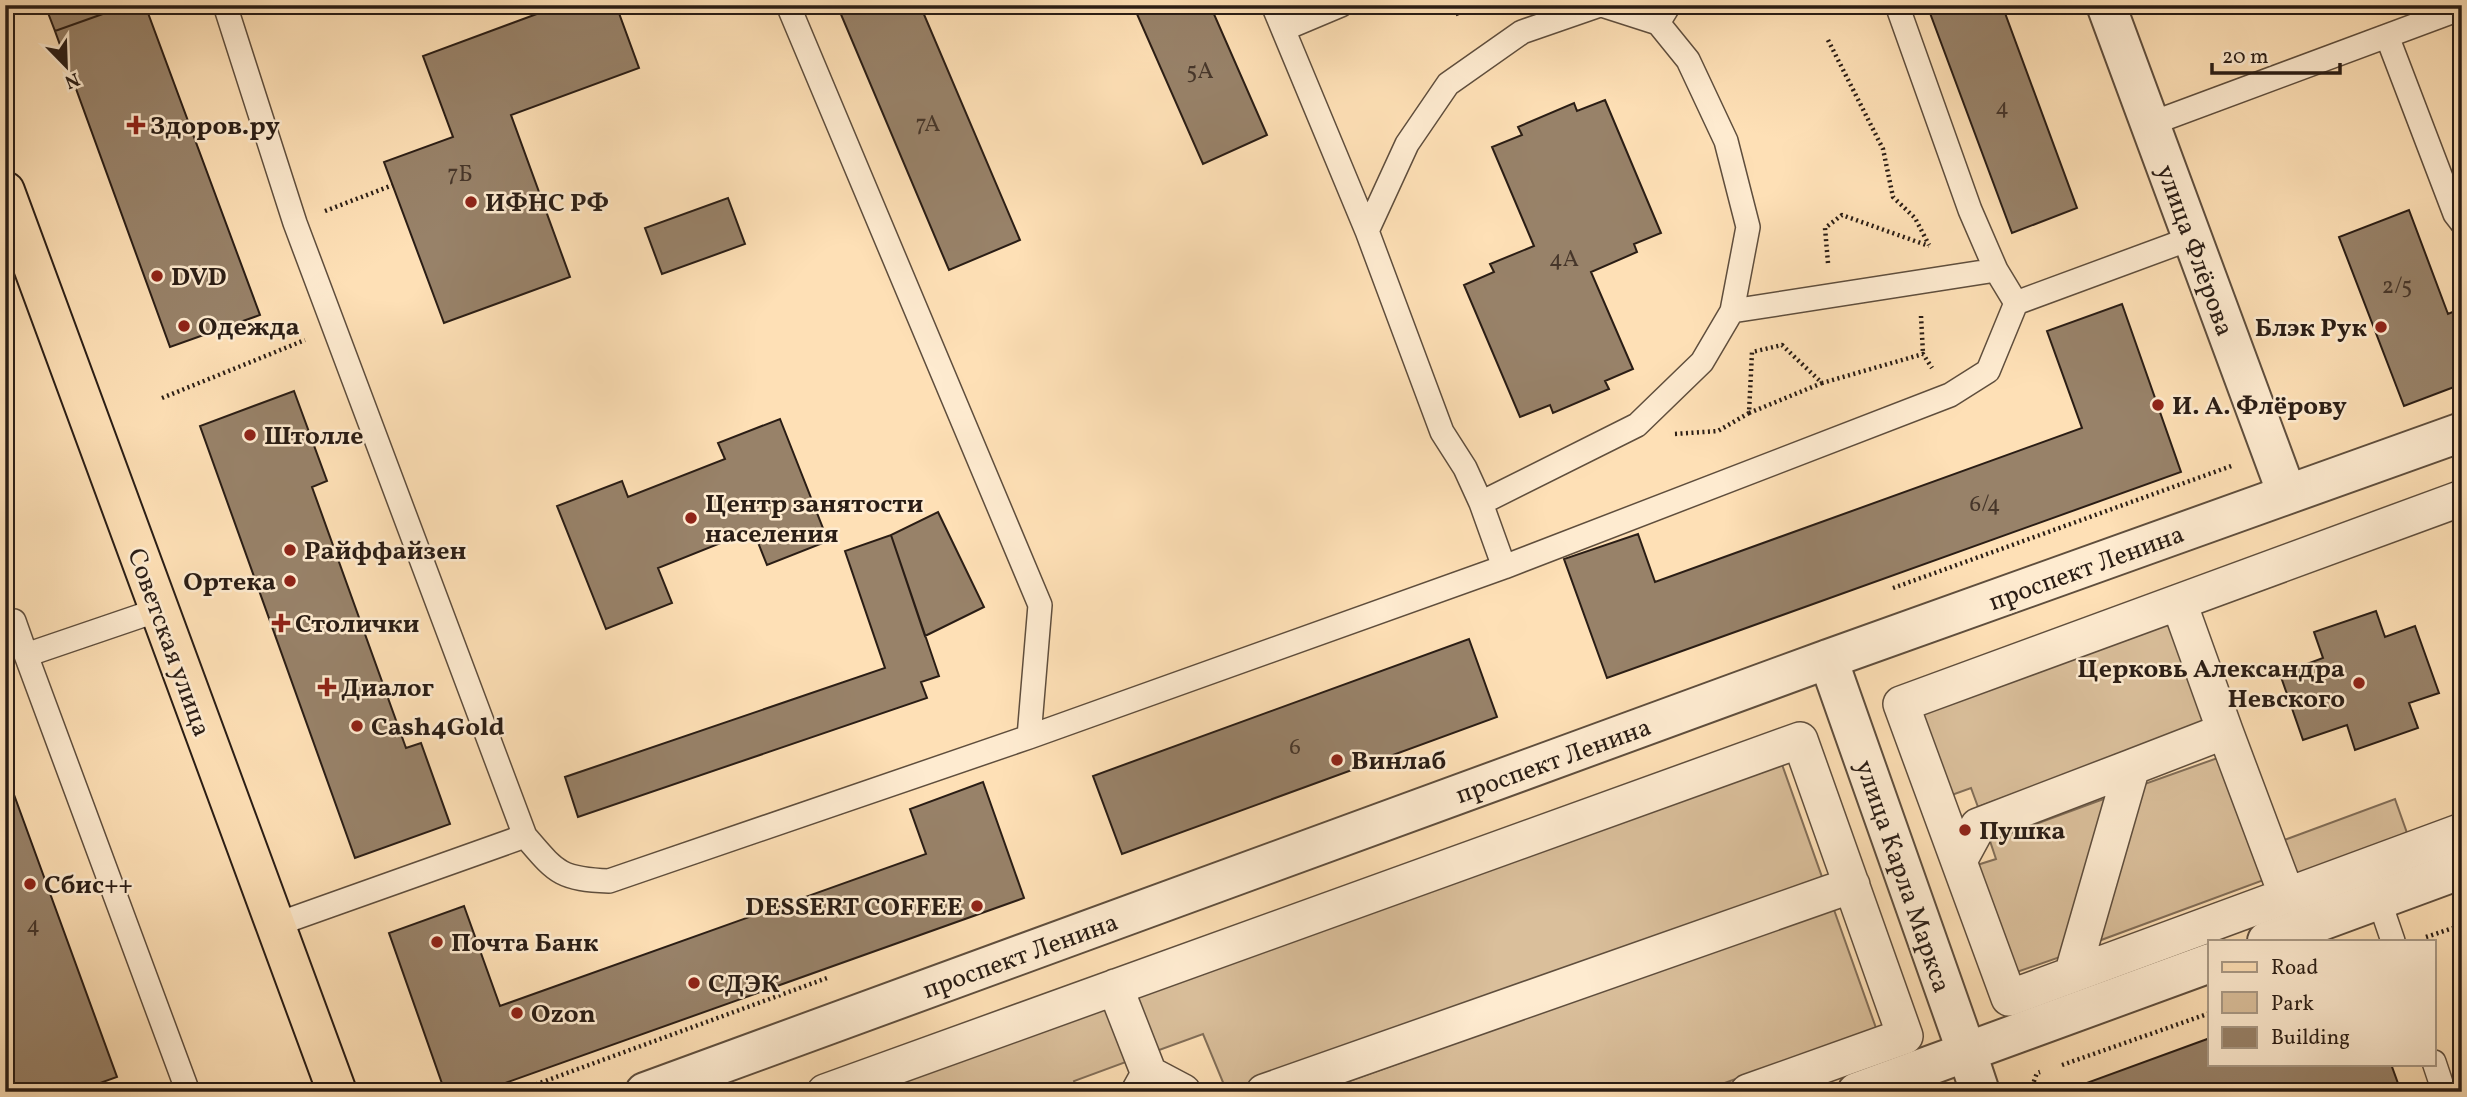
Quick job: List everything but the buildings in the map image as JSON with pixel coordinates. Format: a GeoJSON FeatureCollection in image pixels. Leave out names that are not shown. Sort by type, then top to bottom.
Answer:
{"type":"FeatureCollection","features":[{"type":"Feature","properties":{"kind":"main road","name":"Советская улица"},"geometry":{"type":"LineString","coordinates":[[5,191],[337,1092]]}},
{"type":"Feature","properties":{"kind":"street","name":"улица Флёрова"},"geometry":{"type":"LineString","coordinates":[[2106,5],[2287,494]]}},
{"type":"Feature","properties":{"kind":"street","name":"проспект Ленина"},"geometry":{"type":"LineString","coordinates":[[645,1092],[1828,659],[2462,432]]}},
{"type":"Feature","properties":{"kind":"street"},"geometry":{"type":"LineString","coordinates":[[2462,498],[1901,704],[2009,998],[2462,831]]}},
{"type":"Feature","properties":{"kind":"street"},"geometry":{"type":"LineString","coordinates":[[2179,603],[2287,896]]}},
{"type":"Feature","properties":{"kind":"street","name":"улица Карла Маркса"},"geometry":{"type":"LineString","coordinates":[[1828,659],[1980,1092]]}},
{"type":"Feature","properties":{"kind":"street"},"geometry":{"type":"LineString","coordinates":[[1959,861],[1978,826],[2225,731]]}},
{"type":"Feature","properties":{"kind":"street"},"geometry":{"type":"LineString","coordinates":[[825,1092],[1800,740],[1905,1036],[1748,1092]]}},
{"type":"Feature","properties":{"kind":"street"},"geometry":{"type":"LineString","coordinates":[[2072,975],[2132,767]]}},
{"type":"Feature","properties":{"kind":"street"},"geometry":{"type":"LineString","coordinates":[[1940,810],[1978,826]]}},
{"type":"Feature","properties":{"kind":"street"},"geometry":{"type":"LineString","coordinates":[[2270,940],[2462,869]]}},
{"type":"Feature","properties":{"kind":"street"},"geometry":{"type":"LineString","coordinates":[[1264,1092],[1852,885]]}},
{"type":"Feature","properties":{"kind":"street"},"geometry":{"type":"LineString","coordinates":[[1857,1092],[2208,964]]}},
{"type":"Feature","properties":{"kind":"street"},"geometry":{"type":"LineString","coordinates":[[1115,987],[1144,1083],[1183,1092]]}},
{"type":"Feature","properties":{"kind":"lane"},"geometry":{"type":"LineString","coordinates":[[225,5],[295,223],[525,836],[554,869],[574,880],[609,881],[1029,737],[1504,567],[1950,395],[1987,371],[2016,303],[2192,238]]}},
{"type":"Feature","properties":{"kind":"lane"},"geometry":{"type":"LineString","coordinates":[[788,5],[1040,605],[1029,737]]}},
{"type":"Feature","properties":{"kind":"lane"},"geometry":{"type":"LineString","coordinates":[[1273,5],[1367,231],[1442,432],[1465,468],[1504,567]]}},
{"type":"Feature","properties":{"kind":"lane"},"geometry":{"type":"LineString","coordinates":[[1284,29],[1341,5]]}},
{"type":"Feature","properties":{"kind":"lane"},"geometry":{"type":"LineString","coordinates":[[1367,231],[1407,144],[1448,84],[1522,32],[1601,5],[1663,14],[1726,141],[1748,227],[1732,311],[1702,362],[1637,425],[1481,503]]}},
{"type":"Feature","properties":{"kind":"lane"},"geometry":{"type":"LineString","coordinates":[[1897,5],[1969,210],[1996,270],[2016,303]]}},
{"type":"Feature","properties":{"kind":"lane"},"geometry":{"type":"LineString","coordinates":[[2150,124],[2462,8]]}},
{"type":"Feature","properties":{"kind":"lane"},"geometry":{"type":"LineString","coordinates":[[2387,36],[2455,214],[2462,223]]}},
{"type":"Feature","properties":{"kind":"lane"},"geometry":{"type":"LineString","coordinates":[[1732,311],[1996,270]]}},
{"type":"Feature","properties":{"kind":"lane"},"geometry":{"type":"LineString","coordinates":[[26,655],[158,610]]}},
{"type":"Feature","properties":{"kind":"lane"},"geometry":{"type":"LineString","coordinates":[[5,624],[14,621],[188,1092]]}},
{"type":"Feature","properties":{"kind":"lane"},"geometry":{"type":"LineString","coordinates":[[275,925],[525,836]]}},
{"type":"Feature","properties":{"kind":"lane"},"geometry":{"type":"LineString","coordinates":[[2379,900],[2393,940]]}},
{"type":"Feature","properties":{"kind":"lane"},"geometry":{"type":"LineString","coordinates":[[2435,1066],[2444,1092]]}},
{"type":"Feature","properties":{"kind":"path"},"geometry":{"type":"LineString","coordinates":[[1828,40],[1882,149],[1893,197],[1915,218],[1929,246]]}},
{"type":"Feature","properties":{"kind":"path"},"geometry":{"type":"LineString","coordinates":[[295,223],[393,185]]}},
{"type":"Feature","properties":{"kind":"path"},"geometry":{"type":"LineString","coordinates":[[1830,296],[1825,228],[1842,215],[1996,270]]}},
{"type":"Feature","properties":{"kind":"path"},"geometry":{"type":"LineString","coordinates":[[162,398],[335,328]]}},
{"type":"Feature","properties":{"kind":"path"},"geometry":{"type":"LineString","coordinates":[[1749,413],[1752,352],[1782,345],[1822,383]]}},
{"type":"Feature","properties":{"kind":"path"},"geometry":{"type":"LineString","coordinates":[[1637,425],[1681,436],[1718,431],[1749,413],[1822,383],[1923,354],[1950,395]]}},
{"type":"Feature","properties":{"kind":"path"},"geometry":{"type":"LineString","coordinates":[[2210,472],[2241,462]]}},
{"type":"Feature","properties":{"kind":"path"},"geometry":{"type":"LineString","coordinates":[[2418,940],[2462,925]]}},
{"type":"Feature","properties":{"kind":"path"},"geometry":{"type":"LineString","coordinates":[[2030,1092],[2037,1073],[2208,1014]]}},
{"type":"Feature","properties":{"kind":"green space"},"geometry":{"type":"Polygon","coordinates":[[[2173,616],[2212,721],[1978,807],[1971,788],[1949,796],[1918,709],[2173,616]]]}},
{"type":"Feature","properties":{"kind":"green space"},"geometry":{"type":"Polygon","coordinates":[[[2226,755],[2272,877],[2093,943],[2139,786],[2226,755]]]}},
{"type":"Feature","properties":{"kind":"green space"},"geometry":{"type":"Polygon","coordinates":[[[1779,756],[1822,877],[1227,1092],[1203,1034],[1151,1053],[1128,990],[1779,756]]]}},
{"type":"Feature","properties":{"kind":"green space"},"geometry":{"type":"Polygon","coordinates":[[[2109,797],[2063,956],[2014,973],[1974,866],[1996,859],[1990,841],[2109,797]]]}},
{"type":"Feature","properties":{"kind":"green space"},"geometry":{"type":"Polygon","coordinates":[[[2395,799],[2407,833],[2292,876],[2279,842],[2395,799]]]}},
{"type":"Feature","properties":{"kind":"green space"},"geometry":{"type":"Polygon","coordinates":[[[1833,907],[1876,1028],[1700,1092],[1319,1092],[1833,907]]]}},
{"type":"Feature","properties":{"kind":"green space"},"geometry":{"type":"Polygon","coordinates":[[[1104,999],[1126,1062],[1074,1081],[1077,1092],[845,1092],[1104,999]]]}},
{"type":"Feature","properties":{"kind":"place","name":"Здоров.ру"},"geometry":{"type":"Point","coordinates":[136,125]}},
{"type":"Feature","properties":{"kind":"place","name":"ИФНС РФ"},"geometry":{"type":"Point","coordinates":[471,202]}},
{"type":"Feature","properties":{"kind":"place","name":"DVD"},"geometry":{"type":"Point","coordinates":[157,276]}},
{"type":"Feature","properties":{"kind":"place","name":"Одежда"},"geometry":{"type":"Point","coordinates":[184,326]}},
{"type":"Feature","properties":{"kind":"place","name":"Блэк Рук"},"geometry":{"type":"Point","coordinates":[2381,327]}},
{"type":"Feature","properties":{"kind":"place","name":"И. А. Флёрову"},"geometry":{"type":"Point","coordinates":[2158,405]}},
{"type":"Feature","properties":{"kind":"place","name":"Штолле"},"geometry":{"type":"Point","coordinates":[250,435]}},
{"type":"Feature","properties":{"kind":"place","name":"Центр занятости населения"},"geometry":{"type":"Point","coordinates":[691,518]}},
{"type":"Feature","properties":{"kind":"place","name":"Райффайзен"},"geometry":{"type":"Point","coordinates":[290,550]}},
{"type":"Feature","properties":{"kind":"place","name":"Ортека"},"geometry":{"type":"Point","coordinates":[290,581]}},
{"type":"Feature","properties":{"kind":"place","name":"Столички"},"geometry":{"type":"Point","coordinates":[281,623]}},
{"type":"Feature","properties":{"kind":"place","name":"Церковь Александра Невского"},"geometry":{"type":"Point","coordinates":[2359,683]}},
{"type":"Feature","properties":{"kind":"place","name":"Диалог"},"geometry":{"type":"Point","coordinates":[327,687]}},
{"type":"Feature","properties":{"kind":"place","name":"Cash4Gold"},"geometry":{"type":"Point","coordinates":[357,726]}},
{"type":"Feature","properties":{"kind":"place","name":"Винлаб"},"geometry":{"type":"Point","coordinates":[1337,760]}},
{"type":"Feature","properties":{"kind":"place","name":"Пушка"},"geometry":{"type":"Point","coordinates":[1965,830]}},
{"type":"Feature","properties":{"kind":"place","name":"Сбис++"},"geometry":{"type":"Point","coordinates":[30,884]}},
{"type":"Feature","properties":{"kind":"place","name":"DESSERT COFFEE"},"geometry":{"type":"Point","coordinates":[977,906]}},
{"type":"Feature","properties":{"kind":"place","name":"Почта Банк"},"geometry":{"type":"Point","coordinates":[437,942]}},
{"type":"Feature","properties":{"kind":"place","name":"СДЭК"},"geometry":{"type":"Point","coordinates":[694,983]}},
{"type":"Feature","properties":{"kind":"place","name":"Ozon"},"geometry":{"type":"Point","coordinates":[517,1013]}}]}
